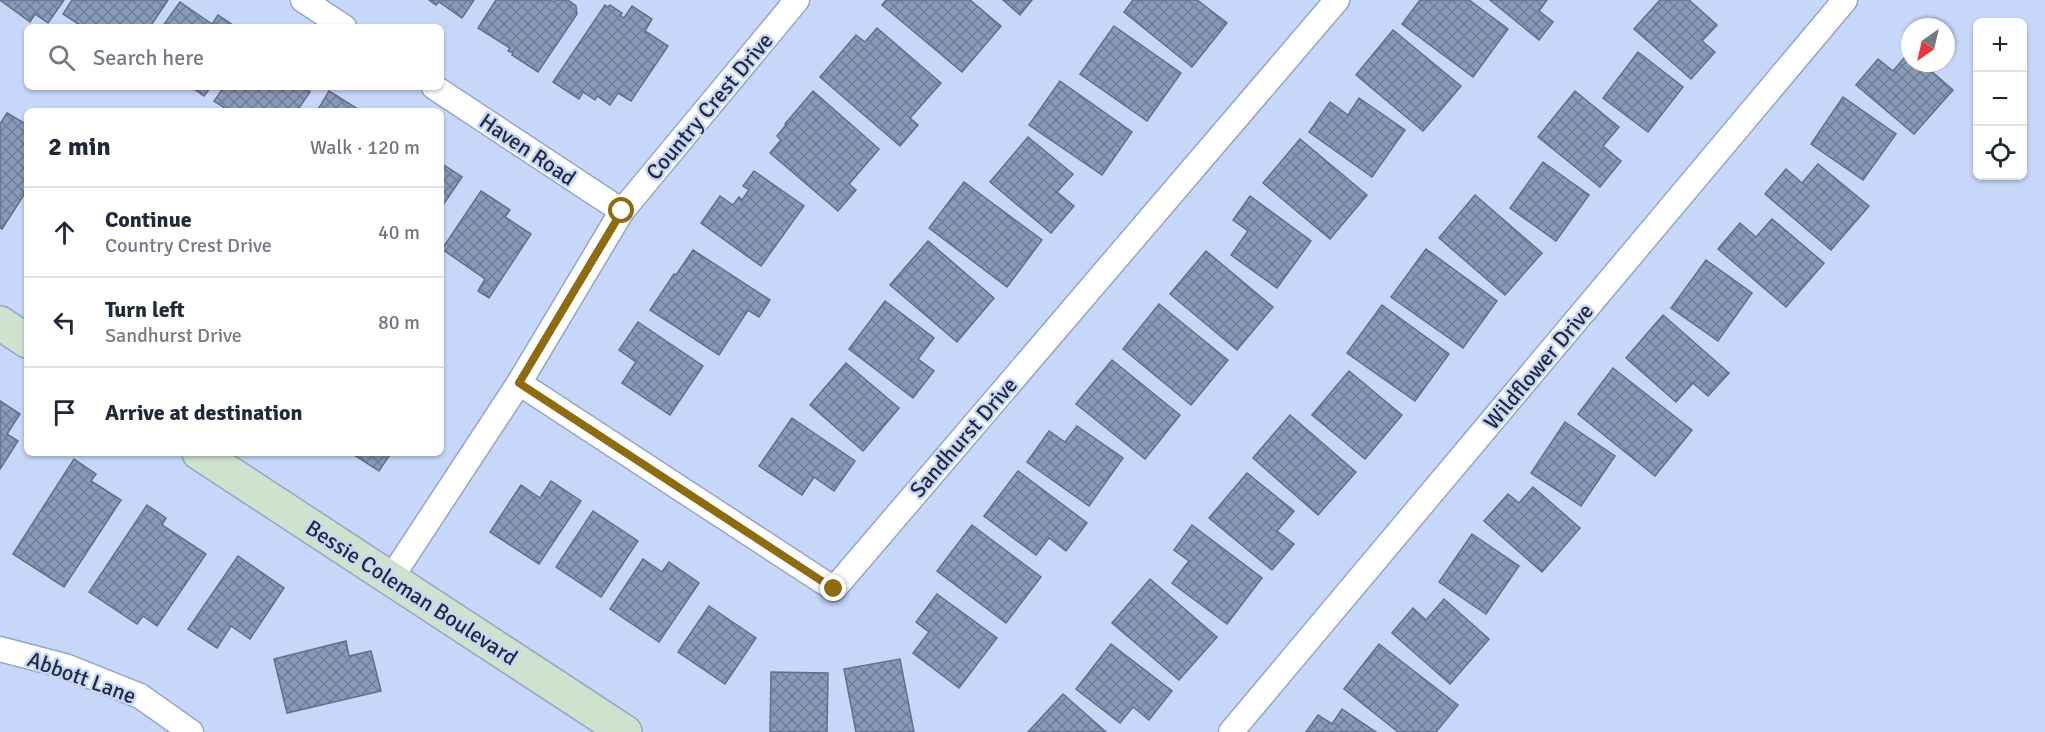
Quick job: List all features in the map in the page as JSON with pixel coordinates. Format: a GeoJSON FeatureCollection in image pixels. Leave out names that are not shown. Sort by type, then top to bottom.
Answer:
{"type":"FeatureCollection","features":[{"type":"Feature","properties":{"kind":"street"},"geometry":{"type":"LineString","coordinates":[[303,0],[339,24]]}},
{"type":"Feature","properties":{"kind":"street","name":"Country Crest Drive"},"geometry":{"type":"LineString","coordinates":[[391,578],[519,383],[622,211],[797,0]]}},
{"type":"Feature","properties":{"kind":"street","name":"Sandhurst Drive"},"geometry":{"type":"LineString","coordinates":[[519,383],[834,589],[1337,0]]}},
{"type":"Feature","properties":{"kind":"street","name":"Wildflower Drive"},"geometry":{"type":"LineString","coordinates":[[1231,732],[1845,0]]}},
{"type":"Feature","properties":{"kind":"street","name":"Haven Road"},"geometry":{"type":"LineString","coordinates":[[439,90],[622,211]]}},
{"type":"Feature","properties":{"kind":"street"},"geometry":{"type":"LineString","coordinates":[[0,323],[24,339]]}},
{"type":"Feature","properties":{"kind":"street","name":"Bessie Coleman Boulevard"},"geometry":{"type":"LineString","coordinates":[[204,456],[625,732]]}},
{"type":"Feature","properties":{"kind":"street","name":"Abbott Lane"},"geometry":{"type":"LineString","coordinates":[[0,649],[65,666],[140,696],[191,732]]}},
{"type":"Feature","properties":{"kind":"building"},"geometry":{"type":"Polygon","coordinates":[[[0,0],[64,0],[48,23],[35,14],[30,22],[0,0]]]}},
{"type":"Feature","properties":{"kind":"building"},"geometry":{"type":"Polygon","coordinates":[[[72,0],[168,0],[152,24],[78,24],[63,14],[72,0]]]}},
{"type":"Feature","properties":{"kind":"building"},"geometry":{"type":"Polygon","coordinates":[[[429,0],[474,0],[462,18],[439,2],[436,5],[429,0]]]}},
{"type":"Feature","properties":{"kind":"building"},"geometry":{"type":"Polygon","coordinates":[[[496,0],[551,0],[554,2],[555,0],[568,0],[576,6],[577,14],[538,72],[512,55],[513,53],[508,51],[510,48],[478,28],[496,0]]]}},
{"type":"Feature","properties":{"kind":"building"},"geometry":{"type":"Polygon","coordinates":[[[886,0],[970,0],[1001,26],[962,72],[882,5],[886,0]]]}},
{"type":"Feature","properties":{"kind":"building"},"geometry":{"type":"Polygon","coordinates":[[[1003,0],[1032,0],[1020,15],[1003,0]]]}},
{"type":"Feature","properties":{"kind":"building"},"geometry":{"type":"Polygon","coordinates":[[[1133,0],[1197,0],[1227,23],[1192,67],[1124,12],[1133,0]]]}},
{"type":"Feature","properties":{"kind":"building"},"geometry":{"type":"Polygon","coordinates":[[[1420,0],[1469,0],[1508,29],[1473,77],[1402,24],[1420,0]]]}},
{"type":"Feature","properties":{"kind":"building"},"geometry":{"type":"Polygon","coordinates":[[[1490,0],[1547,0],[1539,11],[1553,22],[1539,40],[1490,0]]]}},
{"type":"Feature","properties":{"kind":"building"},"geometry":{"type":"Polygon","coordinates":[[[1660,0],[1689,0],[1717,25],[1702,41],[1715,52],[1691,79],[1634,29],[1660,0]]]}},
{"type":"Feature","properties":{"kind":"building"},"geometry":{"type":"Polygon","coordinates":[[[180,2],[212,24],[164,24],[180,2]]]}},
{"type":"Feature","properties":{"kind":"building"},"geometry":{"type":"Polygon","coordinates":[[[605,5],[608,7],[610,5],[622,13],[620,15],[624,18],[632,6],[652,19],[645,31],[668,46],[631,101],[618,93],[610,105],[597,96],[595,100],[583,92],[579,99],[553,82],[605,5]]]}},
{"type":"Feature","properties":{"kind":"building"},"geometry":{"type":"Polygon","coordinates":[[[218,15],[232,24],[212,24],[218,15]]]}},
{"type":"Feature","properties":{"kind":"building"},"geometry":{"type":"Polygon","coordinates":[[[1114,26],[1181,73],[1147,121],[1080,74],[1114,26]]]}},
{"type":"Feature","properties":{"kind":"building"},"geometry":{"type":"Polygon","coordinates":[[[877,28],[941,83],[910,118],[918,125],[900,146],[820,77],[856,35],[865,42],[877,28]]]}},
{"type":"Feature","properties":{"kind":"building"},"geometry":{"type":"Polygon","coordinates":[[[1393,30],[1461,86],[1423,131],[1356,75],[1393,30]]]}},
{"type":"Feature","properties":{"kind":"building"},"geometry":{"type":"Polygon","coordinates":[[[1638,52],[1683,87],[1648,132],[1603,98],[1638,52]]]}},
{"type":"Feature","properties":{"kind":"building"},"geometry":{"type":"Polygon","coordinates":[[[1878,59],[1893,71],[1901,62],[1901,72],[1932,72],[1953,90],[1914,134],[1856,85],[1878,59]]]}},
{"type":"Feature","properties":{"kind":"building"},"geometry":{"type":"Polygon","coordinates":[[[1060,81],[1132,132],[1102,175],[1029,125],[1060,81]]]}},
{"type":"Feature","properties":{"kind":"building"},"geometry":{"type":"Polygon","coordinates":[[[195,90],[209,90],[204,96],[195,90]]]}},
{"type":"Feature","properties":{"kind":"building"},"geometry":{"type":"Polygon","coordinates":[[[222,90],[307,90],[310,92],[299,108],[224,108],[214,101],[222,90]]]}},
{"type":"Feature","properties":{"kind":"building"},"geometry":{"type":"Polygon","coordinates":[[[329,91],[356,108],[319,108],[329,91]]]}},
{"type":"Feature","properties":{"kind":"building"},"geometry":{"type":"Polygon","coordinates":[[[813,91],[879,149],[849,184],[856,190],[838,211],[770,153],[781,140],[777,136],[785,124],[813,91]]]}},
{"type":"Feature","properties":{"kind":"building"},"geometry":{"type":"Polygon","coordinates":[[[1575,91],[1619,127],[1603,146],[1621,161],[1600,187],[1538,137],[1575,91]]]}},
{"type":"Feature","properties":{"kind":"building"},"geometry":{"type":"Polygon","coordinates":[[[1843,97],[1896,134],[1863,180],[1811,144],[1843,97]]]}},
{"type":"Feature","properties":{"kind":"building"},"geometry":{"type":"Polygon","coordinates":[[[1359,98],[1405,130],[1372,177],[1309,132],[1330,102],[1348,115],[1359,98]]]}},
{"type":"Feature","properties":{"kind":"building"},"geometry":{"type":"Polygon","coordinates":[[[7,113],[24,123],[24,195],[2,229],[0,228],[0,124],[7,113]]]}},
{"type":"Feature","properties":{"kind":"building"},"geometry":{"type":"Polygon","coordinates":[[[1028,137],[1073,174],[1057,192],[1074,206],[1051,233],[990,182],[1028,137]]]}},
{"type":"Feature","properties":{"kind":"building"},"geometry":{"type":"Polygon","coordinates":[[[1300,139],[1367,195],[1330,239],[1263,183],[1300,139]]]}},
{"type":"Feature","properties":{"kind":"building"},"geometry":{"type":"Polygon","coordinates":[[[1543,162],[1589,195],[1556,241],[1510,208],[1543,162]]]}},
{"type":"Feature","properties":{"kind":"building"},"geometry":{"type":"Polygon","coordinates":[[[1818,164],[1869,206],[1831,250],[1765,194],[1786,169],[1802,183],[1818,164]]]}},
{"type":"Feature","properties":{"kind":"building"},"geometry":{"type":"Polygon","coordinates":[[[444,165],[462,177],[444,204],[444,165]]]}},
{"type":"Feature","properties":{"kind":"building"},"geometry":{"type":"Polygon","coordinates":[[[754,171],[804,206],[761,266],[701,223],[720,196],[733,205],[739,197],[742,200],[749,190],[743,186],[754,171]]]}},
{"type":"Feature","properties":{"kind":"building"},"geometry":{"type":"Polygon","coordinates":[[[964,182],[1042,240],[1007,287],[929,228],[964,182]]]}},
{"type":"Feature","properties":{"kind":"building"},"geometry":{"type":"Polygon","coordinates":[[[481,191],[510,210],[505,217],[531,234],[489,298],[478,291],[485,279],[444,250],[444,246],[481,191]]]}},
{"type":"Feature","properties":{"kind":"building"},"geometry":{"type":"Polygon","coordinates":[[[1475,195],[1542,253],[1505,295],[1439,238],[1475,195]]]}},
{"type":"Feature","properties":{"kind":"building"},"geometry":{"type":"Polygon","coordinates":[[[1250,196],[1311,241],[1277,288],[1231,255],[1248,231],[1233,220],[1250,196]]]}},
{"type":"Feature","properties":{"kind":"building"},"geometry":{"type":"Polygon","coordinates":[[[1772,219],[1824,263],[1786,307],[1718,249],[1740,223],[1756,237],[1772,219]]]}},
{"type":"Feature","properties":{"kind":"building"},"geometry":{"type":"Polygon","coordinates":[[[928,241],[994,298],[957,342],[890,285],[928,241]]]}},
{"type":"Feature","properties":{"kind":"building"},"geometry":{"type":"Polygon","coordinates":[[[1426,249],[1497,301],[1463,348],[1391,297],[1426,249]]]}},
{"type":"Feature","properties":{"kind":"building"},"geometry":{"type":"Polygon","coordinates":[[[693,250],[770,300],[759,317],[748,310],[719,355],[650,310],[693,250]]]}},
{"type":"Feature","properties":{"kind":"building"},"geometry":{"type":"Polygon","coordinates":[[[1206,251],[1273,307],[1237,350],[1170,294],[1206,251]]]}},
{"type":"Feature","properties":{"kind":"building"},"geometry":{"type":"Polygon","coordinates":[[[1706,260],[1752,293],[1718,341],[1671,308],[1706,260]]]}},
{"type":"Feature","properties":{"kind":"building"},"geometry":{"type":"Polygon","coordinates":[[[885,301],[934,338],[918,359],[934,371],[913,398],[849,349],[885,301]]]}},
{"type":"Feature","properties":{"kind":"building"},"geometry":{"type":"Polygon","coordinates":[[[1159,304],[1228,360],[1191,405],[1123,349],[1159,304]]]}},
{"type":"Feature","properties":{"kind":"building"},"geometry":{"type":"Polygon","coordinates":[[[1382,305],[1449,354],[1415,401],[1347,353],[1382,305]]]}},
{"type":"Feature","properties":{"kind":"building"},"geometry":{"type":"Polygon","coordinates":[[[1663,315],[1729,373],[1708,396],[1693,383],[1676,402],[1626,358],[1663,315]]]}},
{"type":"Feature","properties":{"kind":"building"},"geometry":{"type":"Polygon","coordinates":[[[638,322],[703,366],[670,415],[622,383],[636,362],[619,350],[638,322]]]}},
{"type":"Feature","properties":{"kind":"building"},"geometry":{"type":"Polygon","coordinates":[[[1112,360],[1180,415],[1145,459],[1076,404],[1112,360]]]}},
{"type":"Feature","properties":{"kind":"building"},"geometry":{"type":"Polygon","coordinates":[[[846,363],[899,408],[863,451],[810,405],[846,363]]]}},
{"type":"Feature","properties":{"kind":"building"},"geometry":{"type":"Polygon","coordinates":[[[1613,368],[1692,430],[1655,476],[1578,414],[1613,368]]]}},
{"type":"Feature","properties":{"kind":"building"},"geometry":{"type":"Polygon","coordinates":[[[1349,371],[1402,415],[1365,459],[1312,415],[1349,371]]]}},
{"type":"Feature","properties":{"kind":"building"},"geometry":{"type":"Polygon","coordinates":[[[0,401],[20,414],[7,434],[18,441],[0,469],[0,401]]]}},
{"type":"Feature","properties":{"kind":"building"},"geometry":{"type":"Polygon","coordinates":[[[1290,415],[1356,472],[1318,515],[1253,458],[1290,415]]]}},
{"type":"Feature","properties":{"kind":"building"},"geometry":{"type":"Polygon","coordinates":[[[792,418],[855,461],[834,491],[814,477],[802,495],[759,466],[792,418]]]}},
{"type":"Feature","properties":{"kind":"building"},"geometry":{"type":"Polygon","coordinates":[[[1565,422],[1615,456],[1581,506],[1531,473],[1565,422]]]}},
{"type":"Feature","properties":{"kind":"building"},"geometry":{"type":"Polygon","coordinates":[[[1077,426],[1123,458],[1089,506],[1027,462],[1049,431],[1065,442],[1077,426]]]}},
{"type":"Feature","properties":{"kind":"building"},"geometry":{"type":"Polygon","coordinates":[[[356,456],[389,456],[379,471],[356,456]]]}},
{"type":"Feature","properties":{"kind":"building"},"geometry":{"type":"Polygon","coordinates":[[[74,459],[96,474],[91,481],[121,500],[64,587],[13,554],[74,459]]]}},
{"type":"Feature","properties":{"kind":"building"},"geometry":{"type":"Polygon","coordinates":[[[1018,471],[1087,523],[1066,551],[1049,538],[1036,555],[984,516],[1018,471]]]}},
{"type":"Feature","properties":{"kind":"building"},"geometry":{"type":"Polygon","coordinates":[[[1247,473],[1294,511],[1277,531],[1294,544],[1272,570],[1209,518],[1247,473]]]}},
{"type":"Feature","properties":{"kind":"building"},"geometry":{"type":"Polygon","coordinates":[[[551,481],[581,501],[539,564],[490,532],[521,485],[540,498],[551,481]]]}},
{"type":"Feature","properties":{"kind":"building"},"geometry":{"type":"Polygon","coordinates":[[[1533,487],[1580,528],[1542,572],[1484,521],[1508,494],[1519,503],[1533,487]]]}},
{"type":"Feature","properties":{"kind":"building"},"geometry":{"type":"Polygon","coordinates":[[[147,505],[166,518],[162,525],[206,554],[157,626],[143,616],[137,624],[89,592],[147,505]]]}},
{"type":"Feature","properties":{"kind":"building"},"geometry":{"type":"Polygon","coordinates":[[[593,511],[638,541],[601,597],[556,567],[593,511]]]}},
{"type":"Feature","properties":{"kind":"building"},"geometry":{"type":"Polygon","coordinates":[[[972,525],[1041,577],[1006,623],[937,571],[972,525]]]}},
{"type":"Feature","properties":{"kind":"building"},"geometry":{"type":"Polygon","coordinates":[[[1192,525],[1262,578],[1227,624],[1172,583],[1189,561],[1174,550],[1192,525]]]}},
{"type":"Feature","properties":{"kind":"building"},"geometry":{"type":"Polygon","coordinates":[[[1472,534],[1519,566],[1486,614],[1439,582],[1472,534]]]}},
{"type":"Feature","properties":{"kind":"building"},"geometry":{"type":"Polygon","coordinates":[[[238,556],[284,588],[250,639],[231,626],[217,648],[188,629],[238,556]]]}},
{"type":"Feature","properties":{"kind":"building"},"geometry":{"type":"Polygon","coordinates":[[[643,559],[662,572],[669,562],[699,583],[659,642],[610,609],[643,559]]]}},
{"type":"Feature","properties":{"kind":"building"},"geometry":{"type":"Polygon","coordinates":[[[1150,579],[1217,637],[1179,680],[1112,623],[1150,579]]]}},
{"type":"Feature","properties":{"kind":"building"},"geometry":{"type":"Polygon","coordinates":[[[937,594],[997,638],[959,688],[913,653],[929,632],[916,622],[937,594]]]}},
{"type":"Feature","properties":{"kind":"building"},"geometry":{"type":"Polygon","coordinates":[[[1444,599],[1489,639],[1450,684],[1392,633],[1413,608],[1426,620],[1444,599]]]}},
{"type":"Feature","properties":{"kind":"building"},"geometry":{"type":"Polygon","coordinates":[[[709,606],[756,638],[725,684],[678,652],[709,606]]]}},
{"type":"Feature","properties":{"kind":"building"},"geometry":{"type":"Polygon","coordinates":[[[346,641],[349,656],[371,651],[381,691],[287,713],[274,659],[346,641]]]}},
{"type":"Feature","properties":{"kind":"building"},"geometry":{"type":"Polygon","coordinates":[[[1111,644],[1172,691],[1149,720],[1133,707],[1120,723],[1076,689],[1111,644]]]}},
{"type":"Feature","properties":{"kind":"building"},"geometry":{"type":"Polygon","coordinates":[[[1379,644],[1458,705],[1436,732],[1398,732],[1344,689],[1379,644]]]}},
{"type":"Feature","properties":{"kind":"building"},"geometry":{"type":"Polygon","coordinates":[[[900,659],[914,732],[856,732],[844,669],[900,659]]]}},
{"type":"Feature","properties":{"kind":"building"},"geometry":{"type":"Polygon","coordinates":[[[771,672],[828,673],[827,732],[770,732],[771,672]]]}},
{"type":"Feature","properties":{"kind":"building"},"geometry":{"type":"Polygon","coordinates":[[[1063,694],[1106,732],[1028,732],[1063,694]]]}},
{"type":"Feature","properties":{"kind":"building"},"geometry":{"type":"Polygon","coordinates":[[[1342,709],[1376,732],[1306,732],[1318,715],[1332,724],[1342,709]]]}},
{"type":"Feature","properties":{"kind":"route"},"geometry":{"type":"LineString","coordinates":[[622,211],[519,383],[834,589]]}}]}
